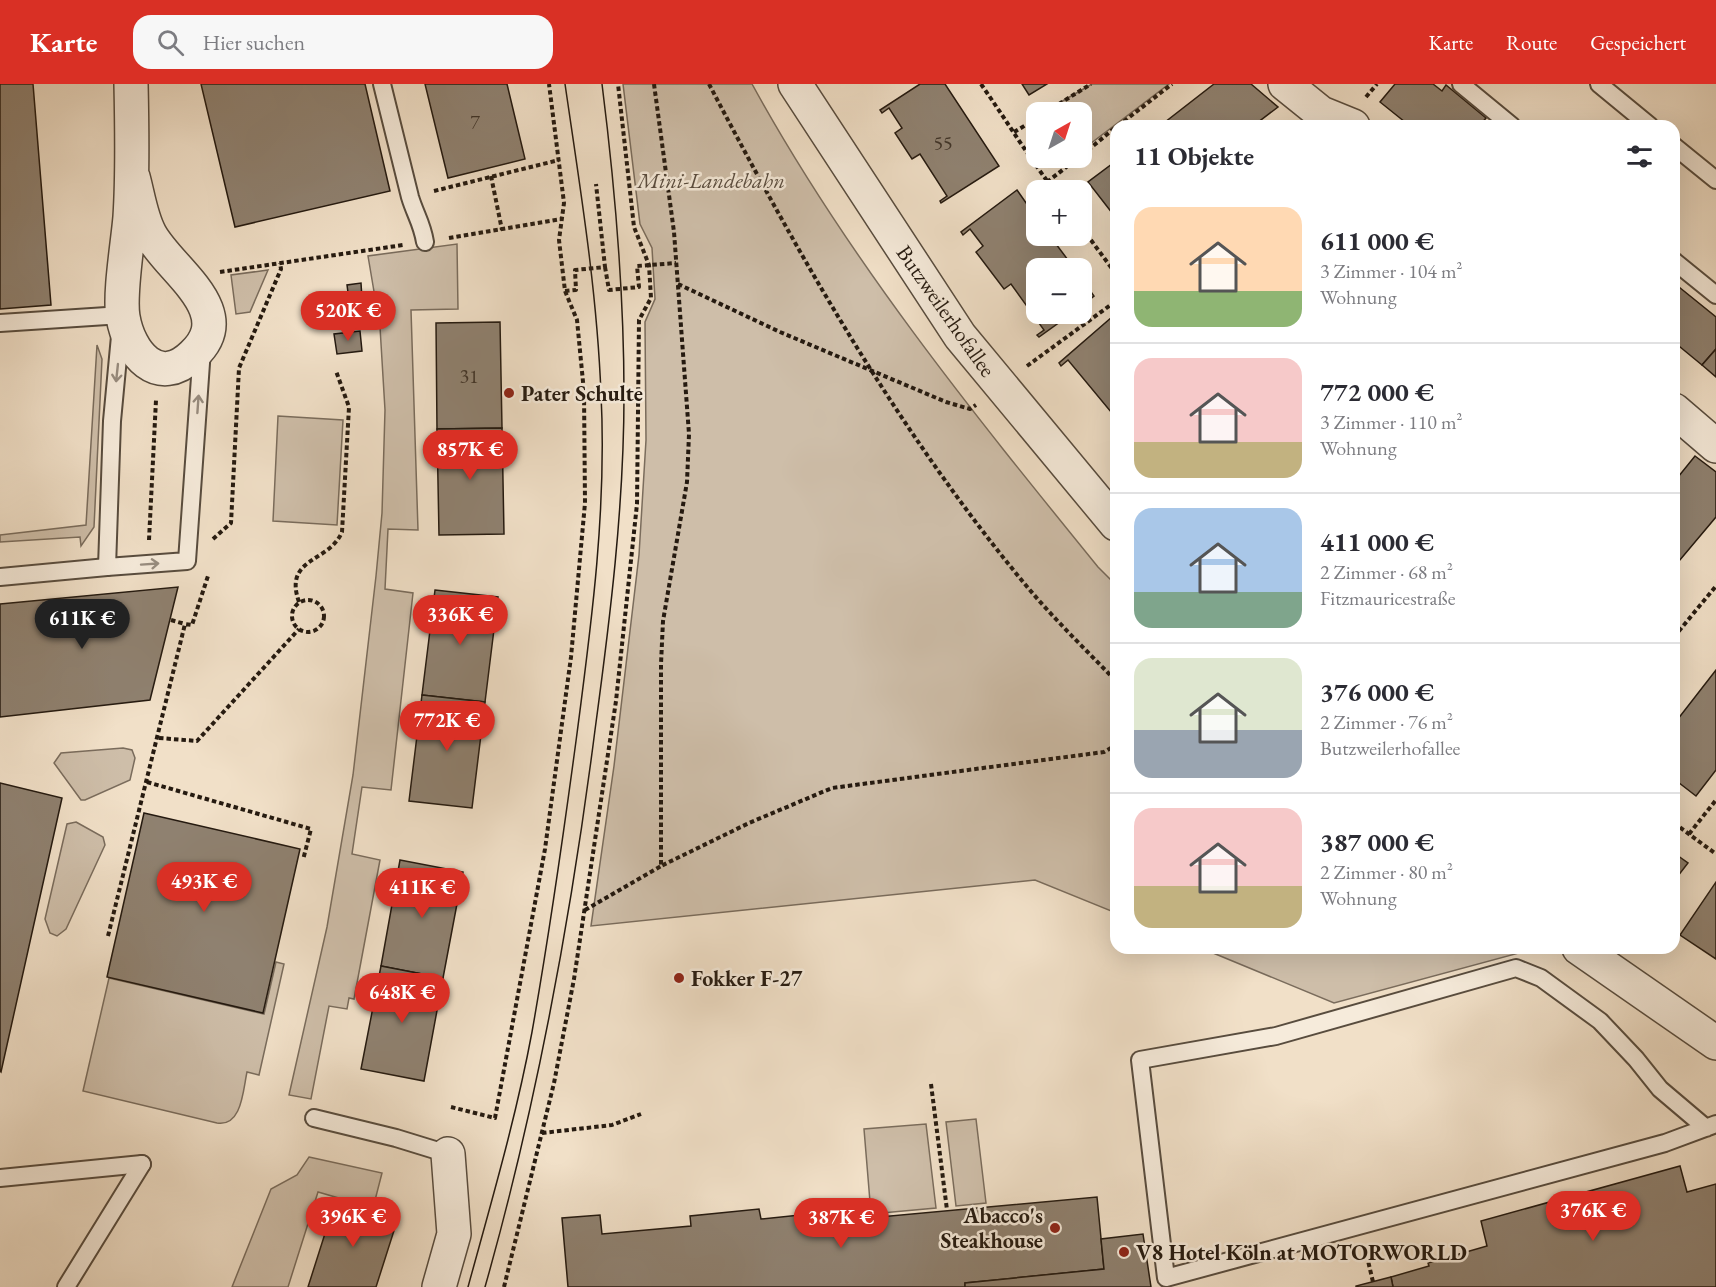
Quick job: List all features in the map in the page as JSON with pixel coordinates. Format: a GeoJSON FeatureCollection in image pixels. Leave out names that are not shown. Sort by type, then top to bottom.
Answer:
{"type":"FeatureCollection","features":[{"type":"Feature","properties":{"kind":"street"},"geometry":{"type":"LineString","coordinates":[[131,84],[133,177],[122,315],[131,347],[148,365],[169,368],[187,361],[202,347],[210,326],[202,297],[149,234],[133,177]]}},
{"type":"Feature","properties":{"kind":"street"},"geometry":{"type":"LineString","coordinates":[[1285,84],[1321,113],[1338,120]]}},
{"type":"Feature","properties":{"kind":"street","name":"Butzweilerhofallee"},"geometry":{"type":"LineString","coordinates":[[807,88],[960,336],[1110,517]]}},
{"type":"Feature","properties":{"kind":"street"},"geometry":{"type":"LineString","coordinates":[[1680,415],[1716,446]]}},
{"type":"Feature","properties":{"kind":"street"},"geometry":{"type":"LineString","coordinates":[[1588,954],[1716,1043]]}},
{"type":"Feature","properties":{"kind":"street"},"geometry":{"type":"LineString","coordinates":[[439,1287],[454,1234],[448,1154]]}},
{"type":"Feature","properties":{"kind":"lane"},"geometry":{"type":"LineString","coordinates":[[382,84],[410,197],[414,209],[421,218],[425,242]]}},
{"type":"Feature","properties":{"kind":"lane"},"geometry":{"type":"LineString","coordinates":[[1461,84],[1505,120]]}},
{"type":"Feature","properties":{"kind":"lane"},"geometry":{"type":"LineString","coordinates":[[1599,84],[1643,120]]}},
{"type":"Feature","properties":{"kind":"lane"},"geometry":{"type":"LineString","coordinates":[[1680,151],[1716,180]]}},
{"type":"Feature","properties":{"kind":"lane"},"geometry":{"type":"LineString","coordinates":[[1680,266],[1716,295]]}},
{"type":"Feature","properties":{"kind":"lane"},"geometry":{"type":"LineString","coordinates":[[0,323],[122,315],[112,421],[107,567]]}},
{"type":"Feature","properties":{"kind":"lane"},"geometry":{"type":"LineString","coordinates":[[0,577],[187,561],[202,347]]}},
{"type":"Feature","properties":{"kind":"lane"},"geometry":{"type":"LineString","coordinates":[[1516,968],[1541,978],[1600,1022],[1636,1059],[1660,1089],[1711,1126],[1665,1143],[1166,1278],[1140,1059],[1276,1036],[1516,968]]}},
{"type":"Feature","properties":{"kind":"lane"},"geometry":{"type":"LineString","coordinates":[[314,1118],[396,1138],[448,1154]]}},
{"type":"Feature","properties":{"kind":"lane"},"geometry":{"type":"LineString","coordinates":[[0,1178],[142,1164],[66,1287]]}},
{"type":"Feature","properties":{"kind":"path"},"geometry":{"type":"LineString","coordinates":[[451,1107],[495,1118],[546,838],[571,657],[585,503],[584,392],[577,320],[566,291],[560,240],[564,203],[549,84]]}},
{"type":"Feature","properties":{"kind":"path"},"geometry":{"type":"LineString","coordinates":[[504,1287],[561,1048],[585,910],[616,702],[637,504],[639,320],[651,297],[649,265],[634,227],[618,84]]}},
{"type":"Feature","properties":{"kind":"path"},"geometry":{"type":"LineString","coordinates":[[654,84],[678,284],[688,434],[687,482],[663,632],[661,866]]}},
{"type":"Feature","properties":{"kind":"path"},"geometry":{"type":"LineString","coordinates":[[709,84],[767,196],[872,371],[969,512],[1029,589],[1110,675]]}},
{"type":"Feature","properties":{"kind":"path"},"geometry":{"type":"LineString","coordinates":[[981,84],[1014,132],[1028,158],[1045,180]]}},
{"type":"Feature","properties":{"kind":"path"},"geometry":{"type":"LineString","coordinates":[[1062,102],[1091,84]]}},
{"type":"Feature","properties":{"kind":"path"},"geometry":{"type":"LineString","coordinates":[[1126,120],[1172,84]]}},
{"type":"Feature","properties":{"kind":"path"},"geometry":{"type":"LineString","coordinates":[[1014,132],[1026,124]]}},
{"type":"Feature","properties":{"kind":"path"},"geometry":{"type":"LineString","coordinates":[[1092,147],[1110,132]]}},
{"type":"Feature","properties":{"kind":"path"},"geometry":{"type":"LineString","coordinates":[[410,197],[559,160]]}},
{"type":"Feature","properties":{"kind":"path"},"geometry":{"type":"LineString","coordinates":[[1050,180],[1065,168]]}},
{"type":"Feature","properties":{"kind":"path"},"geometry":{"type":"LineString","coordinates":[[492,176],[502,230]]}},
{"type":"Feature","properties":{"kind":"path"},"geometry":{"type":"LineString","coordinates":[[596,184],[609,290],[639,287],[637,266],[676,264]]}},
{"type":"Feature","properties":{"kind":"path"},"geometry":{"type":"LineString","coordinates":[[184,277],[425,242],[562,219]]}},
{"type":"Feature","properties":{"kind":"path"},"geometry":{"type":"LineString","coordinates":[[1092,242],[1110,266]]}},
{"type":"Feature","properties":{"kind":"path"},"geometry":{"type":"LineString","coordinates":[[211,549],[211,541],[231,523],[239,368],[281,269],[280,263]]}},
{"type":"Feature","properties":{"kind":"path"},"geometry":{"type":"LineString","coordinates":[[566,291],[576,290],[575,270],[605,267]]}},
{"type":"Feature","properties":{"kind":"path"},"geometry":{"type":"LineString","coordinates":[[678,284],[780,332],[970,410],[1110,305]]}},
{"type":"Feature","properties":{"kind":"path"},"geometry":{"type":"LineString","coordinates":[[147,564],[158,367]]}},
{"type":"Feature","properties":{"kind":"path"},"geometry":{"type":"LineString","coordinates":[[299,629],[291,616],[299,602],[294,587],[298,574],[314,557],[336,543],[342,532],[349,407],[336,371]]}},
{"type":"Feature","properties":{"kind":"path"},"geometry":{"type":"LineString","coordinates":[[171,620],[192,625],[211,566]]}},
{"type":"Feature","properties":{"kind":"path"},"geometry":{"type":"LineString","coordinates":[[197,580],[207,580]]}},
{"type":"Feature","properties":{"kind":"path"},"geometry":{"type":"LineString","coordinates":[[1680,630],[1716,586]]}},
{"type":"Feature","properties":{"kind":"path"},"geometry":{"type":"LineString","coordinates":[[299,602],[315,601],[325,613],[323,624],[315,631],[299,629]]}},
{"type":"Feature","properties":{"kind":"path"},"geometry":{"type":"LineString","coordinates":[[108,936],[159,738],[185,624]]}},
{"type":"Feature","properties":{"kind":"path"},"geometry":{"type":"LineString","coordinates":[[159,738],[197,741],[299,629]]}},
{"type":"Feature","properties":{"kind":"path"},"geometry":{"type":"LineString","coordinates":[[585,910],[661,866],[749,823],[832,788],[1094,753],[1110,748]]}},
{"type":"Feature","properties":{"kind":"path"},"geometry":{"type":"LineString","coordinates":[[147,782],[311,829],[303,860]]}},
{"type":"Feature","properties":{"kind":"path"},"geometry":{"type":"LineString","coordinates":[[1689,834],[1716,800]]}},
{"type":"Feature","properties":{"kind":"path"},"geometry":{"type":"LineString","coordinates":[[1680,827],[1716,854]]}},
{"type":"Feature","properties":{"kind":"path"},"geometry":{"type":"LineString","coordinates":[[931,1084],[948,1210]]}},
{"type":"Feature","properties":{"kind":"path"},"geometry":{"type":"LineString","coordinates":[[542,1133],[612,1125],[641,1114]]}},
{"type":"Feature","properties":{"kind":"path"},"geometry":{"type":"LineString","coordinates":[[1359,1227],[1373,1282]]}},
{"type":"Feature","properties":{"kind":"green space","name":"Mini-Landebahn"},"geometry":{"type":"Polygon","coordinates":[[[623,84],[752,84],[789,149],[829,212],[914,333],[1051,509],[1110,579],[1110,911],[1035,880],[591,926],[614,766],[639,555],[646,440],[645,322],[655,299],[652,248],[640,224],[623,84]]]}},
{"type":"Feature","properties":{"kind":"green space"},"geometry":{"type":"Polygon","coordinates":[[[1092,84],[1169,84],[1122,120],[1110,120],[1110,129],[1092,142],[1092,102],[1061,102],[1092,84]]]}},
{"type":"Feature","properties":{"kind":"green space"},"geometry":{"type":"Polygon","coordinates":[[[457,244],[458,309],[411,310],[418,530],[388,529],[385,589],[413,593],[391,790],[362,787],[352,854],[380,860],[354,999],[349,998],[347,1009],[329,1006],[311,1099],[289,1095],[327,927],[353,775],[382,513],[385,410],[380,327],[368,256],[457,244]]]}},
{"type":"Feature","properties":{"kind":"green space"},"geometry":{"type":"Polygon","coordinates":[[[268,270],[250,312],[236,314],[231,275],[268,270]]]}},
{"type":"Feature","properties":{"kind":"green space"},"geometry":{"type":"Polygon","coordinates":[[[97,345],[102,359],[94,527],[81,546],[80,537],[0,542],[0,535],[86,525],[97,345]]]}},
{"type":"Feature","properties":{"kind":"green space"},"geometry":{"type":"Polygon","coordinates":[[[278,416],[343,420],[337,525],[273,521],[278,416]]]}},
{"type":"Feature","properties":{"kind":"green space"},"geometry":{"type":"Polygon","coordinates":[[[123,748],[132,750],[135,758],[130,780],[85,800],[81,800],[54,763],[61,753],[123,748]]]}},
{"type":"Feature","properties":{"kind":"green space"},"geometry":{"type":"Polygon","coordinates":[[[76,822],[103,837],[105,845],[66,929],[57,936],[50,933],[45,919],[67,824],[76,822]]]}},
{"type":"Feature","properties":{"kind":"green space"},"geometry":{"type":"Polygon","coordinates":[[[1216,954],[1515,954],[1334,1003],[1216,954]]]}},
{"type":"Feature","properties":{"kind":"green space"},"geometry":{"type":"Polygon","coordinates":[[[276,962],[284,964],[259,1075],[247,1072],[240,1106],[232,1119],[225,1123],[217,1123],[83,1091],[109,978],[264,1014],[276,962]]]}},
{"type":"Feature","properties":{"kind":"green space"},"geometry":{"type":"Polygon","coordinates":[[[976,1119],[986,1203],[956,1206],[946,1122],[976,1119]]]}},
{"type":"Feature","properties":{"kind":"green space"},"geometry":{"type":"Polygon","coordinates":[[[926,1124],[936,1208],[871,1214],[864,1129],[926,1124]]]}},
{"type":"Feature","properties":{"kind":"green space"},"geometry":{"type":"Polygon","coordinates":[[[309,1157],[382,1173],[373,1208],[318,1192],[288,1287],[232,1287],[271,1189],[297,1175],[309,1157]]]}},
{"type":"Feature","properties":{"kind":"building"},"geometry":{"type":"Polygon","coordinates":[[[0,84],[33,84],[51,305],[0,309],[0,84]]]}},
{"type":"Feature","properties":{"kind":"building"},"geometry":{"type":"Polygon","coordinates":[[[201,84],[365,84],[390,191],[235,227],[201,84]]]}},
{"type":"Feature","properties":{"kind":"building"},"geometry":{"type":"Polygon","coordinates":[[[425,84],[507,84],[525,159],[448,178],[425,84]]]}},
{"type":"Feature","properties":{"kind":"building"},"geometry":{"type":"Polygon","coordinates":[[[920,84],[945,84],[999,166],[941,203],[940,201],[947,196],[920,154],[912,159],[895,133],[902,128],[889,108],[882,113],[880,110],[920,84]]]}},
{"type":"Feature","properties":{"kind":"building"},"geometry":{"type":"Polygon","coordinates":[[[1022,84],[1047,84],[1029,95],[1022,84]]]}},
{"type":"Feature","properties":{"kind":"building"},"geometry":{"type":"Polygon","coordinates":[[[1214,84],[1251,84],[1278,107],[1261,120],[1168,120],[1214,84]]]}},
{"type":"Feature","properties":{"kind":"building"},"geometry":{"type":"Polygon","coordinates":[[[1395,84],[1433,84],[1442,91],[1446,85],[1486,118],[1484,120],[1402,120],[1380,102],[1395,84]]]}},
{"type":"Feature","properties":{"kind":"building"},"geometry":{"type":"Polygon","coordinates":[[[1110,166],[1110,210],[1092,187],[1091,180],[1110,166]]]}},
{"type":"Feature","properties":{"kind":"building"},"geometry":{"type":"Polygon","coordinates":[[[1017,190],[1026,203],[1026,246],[1058,246],[1066,258],[1026,258],[1026,305],[1011,284],[1004,289],[976,252],[983,246],[970,229],[963,235],[961,232],[1017,190]]]}},
{"type":"Feature","properties":{"kind":"building"},"geometry":{"type":"Polygon","coordinates":[[[361,283],[362,299],[349,300],[347,285],[361,283]]]}},
{"type":"Feature","properties":{"kind":"building"},"geometry":{"type":"Polygon","coordinates":[[[1680,288],[1716,317],[1716,349],[1702,365],[1680,347],[1680,288]]]}},
{"type":"Feature","properties":{"kind":"building"},"geometry":{"type":"Polygon","coordinates":[[[1110,319],[1110,411],[1068,360],[1061,366],[1059,363],[1110,319]]]}},
{"type":"Feature","properties":{"kind":"building"},"geometry":{"type":"Polygon","coordinates":[[[500,322],[502,428],[437,429],[436,323],[500,322]]]}},
{"type":"Feature","properties":{"kind":"building"},"geometry":{"type":"Polygon","coordinates":[[[1040,324],[1057,324],[1039,337],[1037,335],[1044,330],[1040,324]]]}},
{"type":"Feature","properties":{"kind":"building"},"geometry":{"type":"Polygon","coordinates":[[[360,331],[362,351],[337,354],[334,334],[360,331]]]}},
{"type":"Feature","properties":{"kind":"building"},"geometry":{"type":"Polygon","coordinates":[[[1716,349],[1716,377],[1702,365],[1716,349]]]}},
{"type":"Feature","properties":{"kind":"building"},"geometry":{"type":"Polygon","coordinates":[[[502,428],[504,534],[439,535],[437,429],[502,428]]]}},
{"type":"Feature","properties":{"kind":"building"},"geometry":{"type":"Polygon","coordinates":[[[1695,456],[1716,472],[1716,517],[1680,560],[1680,475],[1695,456]]]}},
{"type":"Feature","properties":{"kind":"building"},"geometry":{"type":"Polygon","coordinates":[[[178,587],[150,700],[0,717],[0,604],[178,587]]]}},
{"type":"Feature","properties":{"kind":"building"},"geometry":{"type":"Polygon","coordinates":[[[435,590],[498,597],[485,702],[422,695],[435,590]]]}},
{"type":"Feature","properties":{"kind":"building"},"geometry":{"type":"Polygon","coordinates":[[[1716,670],[1716,770],[1696,796],[1680,784],[1680,716],[1716,670]]]}},
{"type":"Feature","properties":{"kind":"building"},"geometry":{"type":"Polygon","coordinates":[[[422,695],[485,702],[472,808],[409,801],[422,695]]]}},
{"type":"Feature","properties":{"kind":"building"},"geometry":{"type":"Polygon","coordinates":[[[0,783],[62,798],[1,1072],[0,1071],[0,783]]]}},
{"type":"Feature","properties":{"kind":"building"},"geometry":{"type":"Polygon","coordinates":[[[144,813],[300,849],[263,1013],[107,977],[144,813]]]}},
{"type":"Feature","properties":{"kind":"building"},"geometry":{"type":"Polygon","coordinates":[[[1680,857],[1688,863],[1680,873],[1680,857]]]}},
{"type":"Feature","properties":{"kind":"building"},"geometry":{"type":"Polygon","coordinates":[[[400,860],[463,872],[443,978],[381,966],[400,860]]]}},
{"type":"Feature","properties":{"kind":"building"},"geometry":{"type":"Polygon","coordinates":[[[1716,882],[1716,959],[1680,935],[1716,882]]]}},
{"type":"Feature","properties":{"kind":"building"},"geometry":{"type":"Polygon","coordinates":[[[381,966],[443,978],[424,1081],[361,1069],[381,966]]]}},
{"type":"Feature","properties":{"kind":"building"},"geometry":{"type":"Polygon","coordinates":[[[1680,1166],[1687,1192],[1716,1184],[1716,1287],[1393,1287],[1391,1277],[1429,1266],[1428,1263],[1487,1246],[1481,1221],[1680,1166]]]}},
{"type":"Feature","properties":{"kind":"building"},"geometry":{"type":"Polygon","coordinates":[[[1097,1197],[1104,1269],[965,1283],[965,1287],[568,1287],[562,1218],[600,1215],[602,1234],[691,1226],[690,1216],[759,1209],[761,1219],[857,1209],[858,1219],[1097,1197]]]}},
{"type":"Feature","properties":{"kind":"building"},"geometry":{"type":"Polygon","coordinates":[[[336,1199],[398,1218],[376,1287],[308,1287],[336,1199]]]}},
{"type":"Feature","properties":{"kind":"building","name":"V8 Hotel Köln at MOTORWORLD"},"geometry":{"type":"Polygon","coordinates":[[[1143,1234],[1151,1287],[965,1287],[965,1283],[1104,1269],[1101,1239],[1143,1234]]]}},
{"type":"Feature","properties":{"kind":"building"},"geometry":{"type":"Polygon","coordinates":[[[1391,1277],[1393,1287],[1356,1287],[1356,1286],[1391,1277]]]}},
{"type":"Feature","properties":{"kind":"tram line"},"geometry":{"type":"LineString","coordinates":[[468,1287],[511,1128],[532,1032],[566,814],[587,655],[600,525],[602,438],[596,316],[565,84]]}},
{"type":"Feature","properties":{"kind":"tram line"},"geometry":{"type":"LineString","coordinates":[[485,1287],[521,1149],[563,941],[586,800],[615,563],[622,479],[624,356],[618,239],[602,84]]}},
{"type":"Feature","properties":{"kind":"place","name":"Pater Schulte"},"geometry":{"type":"Point","coordinates":[509,393]}},
{"type":"Feature","properties":{"kind":"place","name":"Fokker F-27"},"geometry":{"type":"Point","coordinates":[679,978]}},
{"type":"Feature","properties":{"kind":"place","name":"Abacco's Steakhouse"},"geometry":{"type":"Point","coordinates":[1055,1228]}},
{"type":"Feature","properties":{"kind":"place","name":"V8 Hotel Köln at MOTORWORLD"},"geometry":{"type":"Point","coordinates":[1124,1252]}}]}
